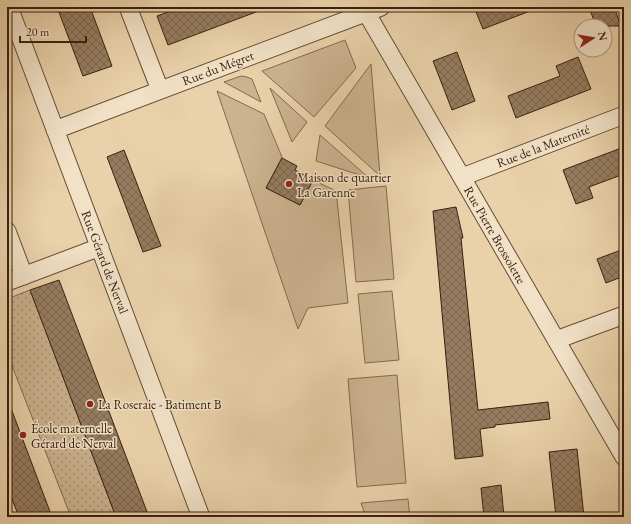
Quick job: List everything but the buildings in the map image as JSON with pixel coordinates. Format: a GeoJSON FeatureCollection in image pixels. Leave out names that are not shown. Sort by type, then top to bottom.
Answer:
{"type":"FeatureCollection","features":[{"type":"Feature","properties":{"kind":"street","name":"Rue Gérard de Nerval"},"geometry":{"type":"LineString","coordinates":[[9,7],[201,517]]}},
{"type":"Feature","properties":{"kind":"street"},"geometry":{"type":"LineString","coordinates":[[128,7],[160,90]]}},
{"type":"Feature","properties":{"kind":"street","name":"Rue du Mégret"},"geometry":{"type":"LineString","coordinates":[[55,130],[374,10]]}},
{"type":"Feature","properties":{"kind":"street","name":"Rue Pierre Brossolette"},"geometry":{"type":"LineString","coordinates":[[374,10],[462,178],[624,457]]}},
{"type":"Feature","properties":{"kind":"street","name":"Rue de la Maternité"},"geometry":{"type":"LineString","coordinates":[[462,178],[624,115]]}},
{"type":"Feature","properties":{"kind":"street"},"geometry":{"type":"LineString","coordinates":[[7,231],[24,276]]}},
{"type":"Feature","properties":{"kind":"street"},"geometry":{"type":"LineString","coordinates":[[7,282],[100,247]]}},
{"type":"Feature","properties":{"kind":"street"},"geometry":{"type":"LineString","coordinates":[[556,340],[624,315]]}},
{"type":"Feature","properties":{"kind":"shaded area"},"geometry":{"type":"Polygon","coordinates":[[[345,40],[356,68],[314,117],[262,71],[345,40]]]}},
{"type":"Feature","properties":{"kind":"shaded area"},"geometry":{"type":"Polygon","coordinates":[[[371,64],[380,176],[325,126],[371,64]]]}},
{"type":"Feature","properties":{"kind":"shaded area"},"geometry":{"type":"Polygon","coordinates":[[[241,76],[252,79],[261,102],[224,82],[241,76]]]}},
{"type":"Feature","properties":{"kind":"shaded area"},"geometry":{"type":"Polygon","coordinates":[[[270,88],[307,122],[292,142],[270,88]]]}},
{"type":"Feature","properties":{"kind":"shaded area"},"geometry":{"type":"Polygon","coordinates":[[[217,91],[264,114],[282,157],[266,188],[300,205],[313,180],[336,191],[348,303],[308,308],[298,329],[217,91]]]}},
{"type":"Feature","properties":{"kind":"shaded area"},"geometry":{"type":"Polygon","coordinates":[[[320,135],[369,178],[316,161],[320,135]]]}},
{"type":"Feature","properties":{"kind":"shaded area"},"geometry":{"type":"Polygon","coordinates":[[[386,186],[394,279],[356,282],[348,190],[386,186]]]}},
{"type":"Feature","properties":{"kind":"shaded area"},"geometry":{"type":"Polygon","coordinates":[[[30,290],[116,517],[71,517],[7,353],[7,299],[30,290]]]}},
{"type":"Feature","properties":{"kind":"shaded area"},"geometry":{"type":"Polygon","coordinates":[[[392,291],[399,360],[365,363],[358,294],[392,291]]]}},
{"type":"Feature","properties":{"kind":"shaded area"},"geometry":{"type":"Polygon","coordinates":[[[397,375],[406,483],[357,487],[348,379],[397,375]]]}},
{"type":"Feature","properties":{"kind":"shaded area"},"geometry":{"type":"Polygon","coordinates":[[[408,499],[410,517],[366,517],[361,503],[408,499]]]}},
{"type":"Feature","properties":{"kind":"place","name":"Maison de quartier La Garenne"},"geometry":{"type":"Point","coordinates":[289,184]}},
{"type":"Feature","properties":{"kind":"place","name":"La Roseraie - Batiment B"},"geometry":{"type":"Point","coordinates":[90,404]}},
{"type":"Feature","properties":{"kind":"place","name":"École maternelle Gérard de Nerval"},"geometry":{"type":"Point","coordinates":[23,435]}}]}
